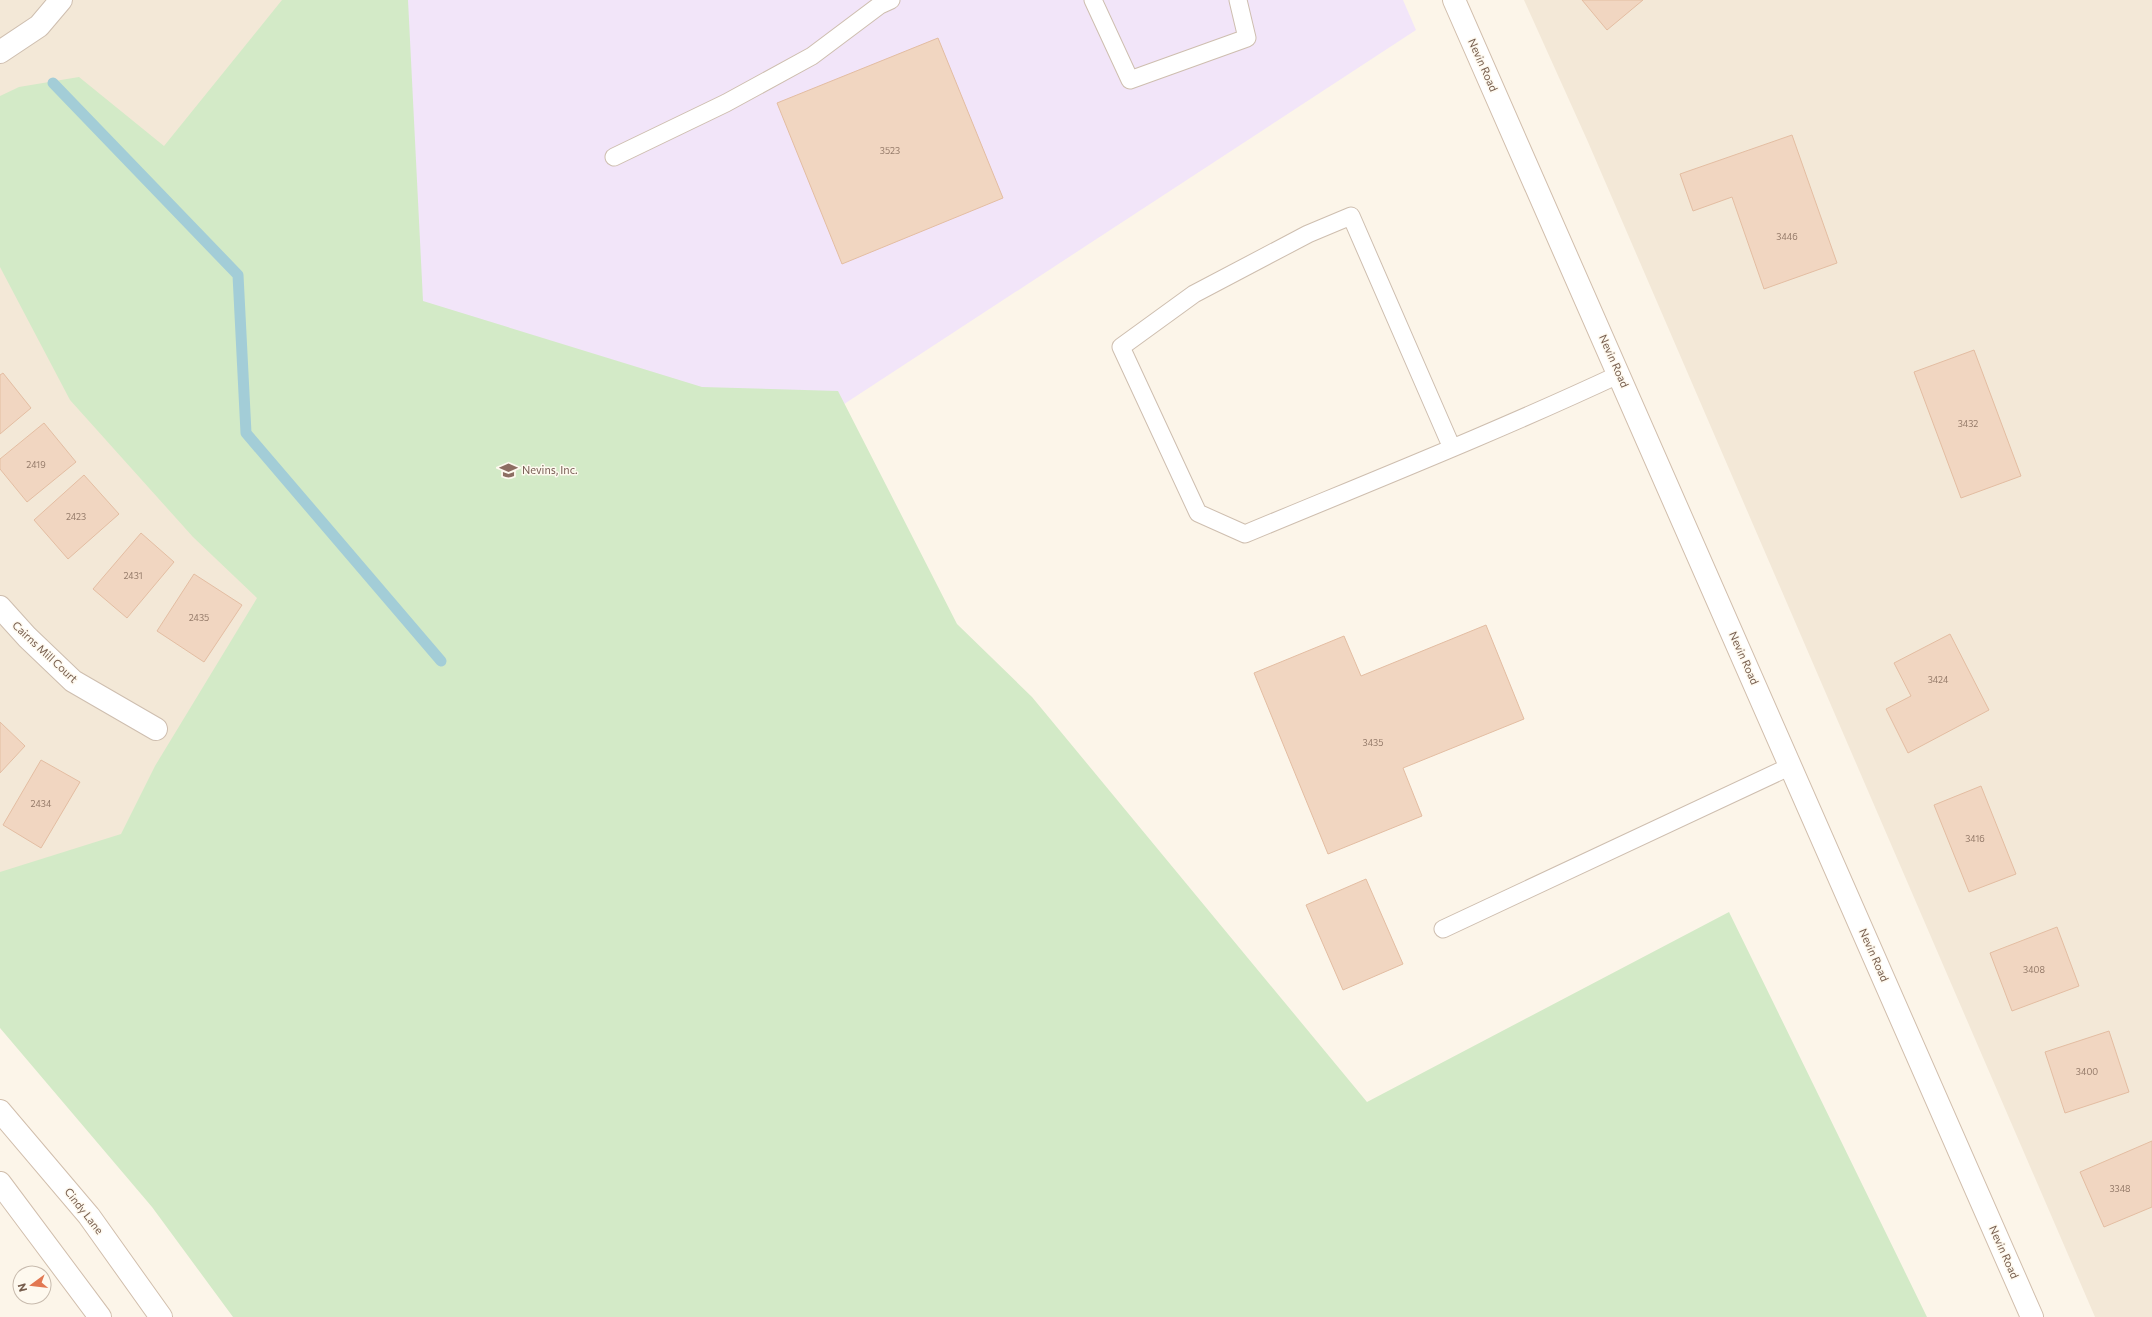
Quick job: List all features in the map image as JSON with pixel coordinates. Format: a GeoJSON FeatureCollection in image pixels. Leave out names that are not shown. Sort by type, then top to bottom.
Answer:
{"type":"FeatureCollection","features":[{"type":"Feature","properties":{"kind":"street"},"geometry":{"type":"LineString","coordinates":[[0,52],[39,26],[62,0]]}},
{"type":"Feature","properties":{"kind":"street","name":"Nevin Road"},"geometry":{"type":"LineString","coordinates":[[1454,0],[1620,374],[2032,1317]]}},
{"type":"Feature","properties":{"kind":"street","name":"Cairns Mill Court"},"geometry":{"type":"LineString","coordinates":[[0,607],[27,637],[73,680],[156,729]]}},
{"type":"Feature","properties":{"kind":"street","name":"Cindy Lane"},"geometry":{"type":"LineString","coordinates":[[0,1111],[89,1216],[161,1317]]}},
{"type":"Feature","properties":{"kind":"street"},"geometry":{"type":"LineString","coordinates":[[0,1183],[100,1317]]}},
{"type":"Feature","properties":{"kind":"lane"},"geometry":{"type":"LineString","coordinates":[[614,157],[726,103],[812,56],[880,5],[891,0]]}},
{"type":"Feature","properties":{"kind":"lane"},"geometry":{"type":"LineString","coordinates":[[1093,0],[1130,80],[1247,38],[1238,0]]}},
{"type":"Feature","properties":{"kind":"lane"},"geometry":{"type":"LineString","coordinates":[[1452,448],[1351,216],[1308,234],[1194,294],[1121,347],[1198,513],[1245,534],[1452,448],[1548,408],[1620,374]]}},
{"type":"Feature","properties":{"kind":"lane"},"geometry":{"type":"LineString","coordinates":[[1443,929],[1792,766]]}},
{"type":"Feature","properties":{"kind":"shaded area"},"geometry":{"type":"Polygon","coordinates":[[[0,0],[307,0],[407,690],[171,837],[0,891],[0,0]]]}},
{"type":"Feature","properties":{"kind":"shaded area","name":"Nevins, Inc."},"geometry":{"type":"Polygon","coordinates":[[[307,0],[1403,0],[1416,30],[407,690],[307,0]]]}},
{"type":"Feature","properties":{"kind":"shaded area"},"geometry":{"type":"Polygon","coordinates":[[[1524,0],[2152,0],[2152,1317],[2095,1317],[1588,142],[1524,0]]]}},
{"type":"Feature","properties":{"kind":"green space"},"geometry":{"type":"Polygon","coordinates":[[[282,0],[408,0],[423,301],[702,387],[838,391],[957,624],[1032,697],[1367,1102],[1729,912],[1927,1317],[233,1317],[152,1207],[0,1028],[0,872],[121,834],[155,766],[257,598],[193,537],[70,400],[0,267],[0,96],[19,87],[79,77],[164,146],[282,0]]]}},
{"type":"Feature","properties":{"kind":"building"},"geometry":{"type":"Polygon","coordinates":[[[1582,0],[1643,0],[1607,30],[1582,0]]]}},
{"type":"Feature","properties":{"kind":"building"},"geometry":{"type":"Polygon","coordinates":[[[938,38],[1003,198],[842,264],[777,103],[938,38]]]}},
{"type":"Feature","properties":{"kind":"building"},"geometry":{"type":"Polygon","coordinates":[[[1792,135],[1837,263],[1764,289],[1732,197],[1693,211],[1680,174],[1792,135]]]}},
{"type":"Feature","properties":{"kind":"building"},"geometry":{"type":"Polygon","coordinates":[[[1974,350],[2021,476],[1961,498],[1914,372],[1974,350]]]}},
{"type":"Feature","properties":{"kind":"building"},"geometry":{"type":"Polygon","coordinates":[[[3,373],[31,408],[0,434],[0,375],[3,373]]]}},
{"type":"Feature","properties":{"kind":"building"},"geometry":{"type":"Polygon","coordinates":[[[44,423],[76,462],[27,502],[0,469],[0,459],[44,423]]]}},
{"type":"Feature","properties":{"kind":"building"},"geometry":{"type":"Polygon","coordinates":[[[84,475],[119,514],[68,559],[34,520],[84,475]]]}},
{"type":"Feature","properties":{"kind":"building"},"geometry":{"type":"Polygon","coordinates":[[[141,533],[174,562],[127,618],[93,589],[141,533]]]}},
{"type":"Feature","properties":{"kind":"building"},"geometry":{"type":"Polygon","coordinates":[[[194,574],[242,605],[204,662],[157,631],[194,574]]]}},
{"type":"Feature","properties":{"kind":"building"},"geometry":{"type":"Polygon","coordinates":[[[1486,625],[1524,719],[1403,768],[1422,816],[1328,854],[1254,673],[1344,636],[1361,676],[1486,625]]]}},
{"type":"Feature","properties":{"kind":"building"},"geometry":{"type":"Polygon","coordinates":[[[1950,634],[1989,710],[1908,753],[1886,709],[1911,696],[1894,663],[1950,634]]]}},
{"type":"Feature","properties":{"kind":"building"},"geometry":{"type":"Polygon","coordinates":[[[0,722],[25,746],[0,773],[0,722]]]}},
{"type":"Feature","properties":{"kind":"building"},"geometry":{"type":"Polygon","coordinates":[[[41,760],[80,782],[41,848],[3,825],[41,760]]]}},
{"type":"Feature","properties":{"kind":"building"},"geometry":{"type":"Polygon","coordinates":[[[1981,786],[2016,874],[1969,892],[1934,805],[1981,786]]]}},
{"type":"Feature","properties":{"kind":"building"},"geometry":{"type":"Polygon","coordinates":[[[1366,879],[1403,964],[1343,990],[1306,905],[1366,879]]]}},
{"type":"Feature","properties":{"kind":"building"},"geometry":{"type":"Polygon","coordinates":[[[2057,927],[2079,986],[2012,1011],[1990,953],[2057,927]]]}},
{"type":"Feature","properties":{"kind":"building"},"geometry":{"type":"Polygon","coordinates":[[[2109,1031],[2129,1092],[2065,1113],[2045,1052],[2109,1031]]]}},
{"type":"Feature","properties":{"kind":"building"},"geometry":{"type":"Polygon","coordinates":[[[2152,1141],[2152,1207],[2104,1227],[2080,1172],[2152,1141]]]}},
{"type":"Feature","properties":{"kind":"waterway"},"geometry":{"type":"LineString","coordinates":[[53,83],[238,275],[246,433],[441,661]]}},
{"type":"Feature","properties":{"kind":"place","name":"Nevins, Inc."},"geometry":{"type":"Point","coordinates":[509,470]}}]}
